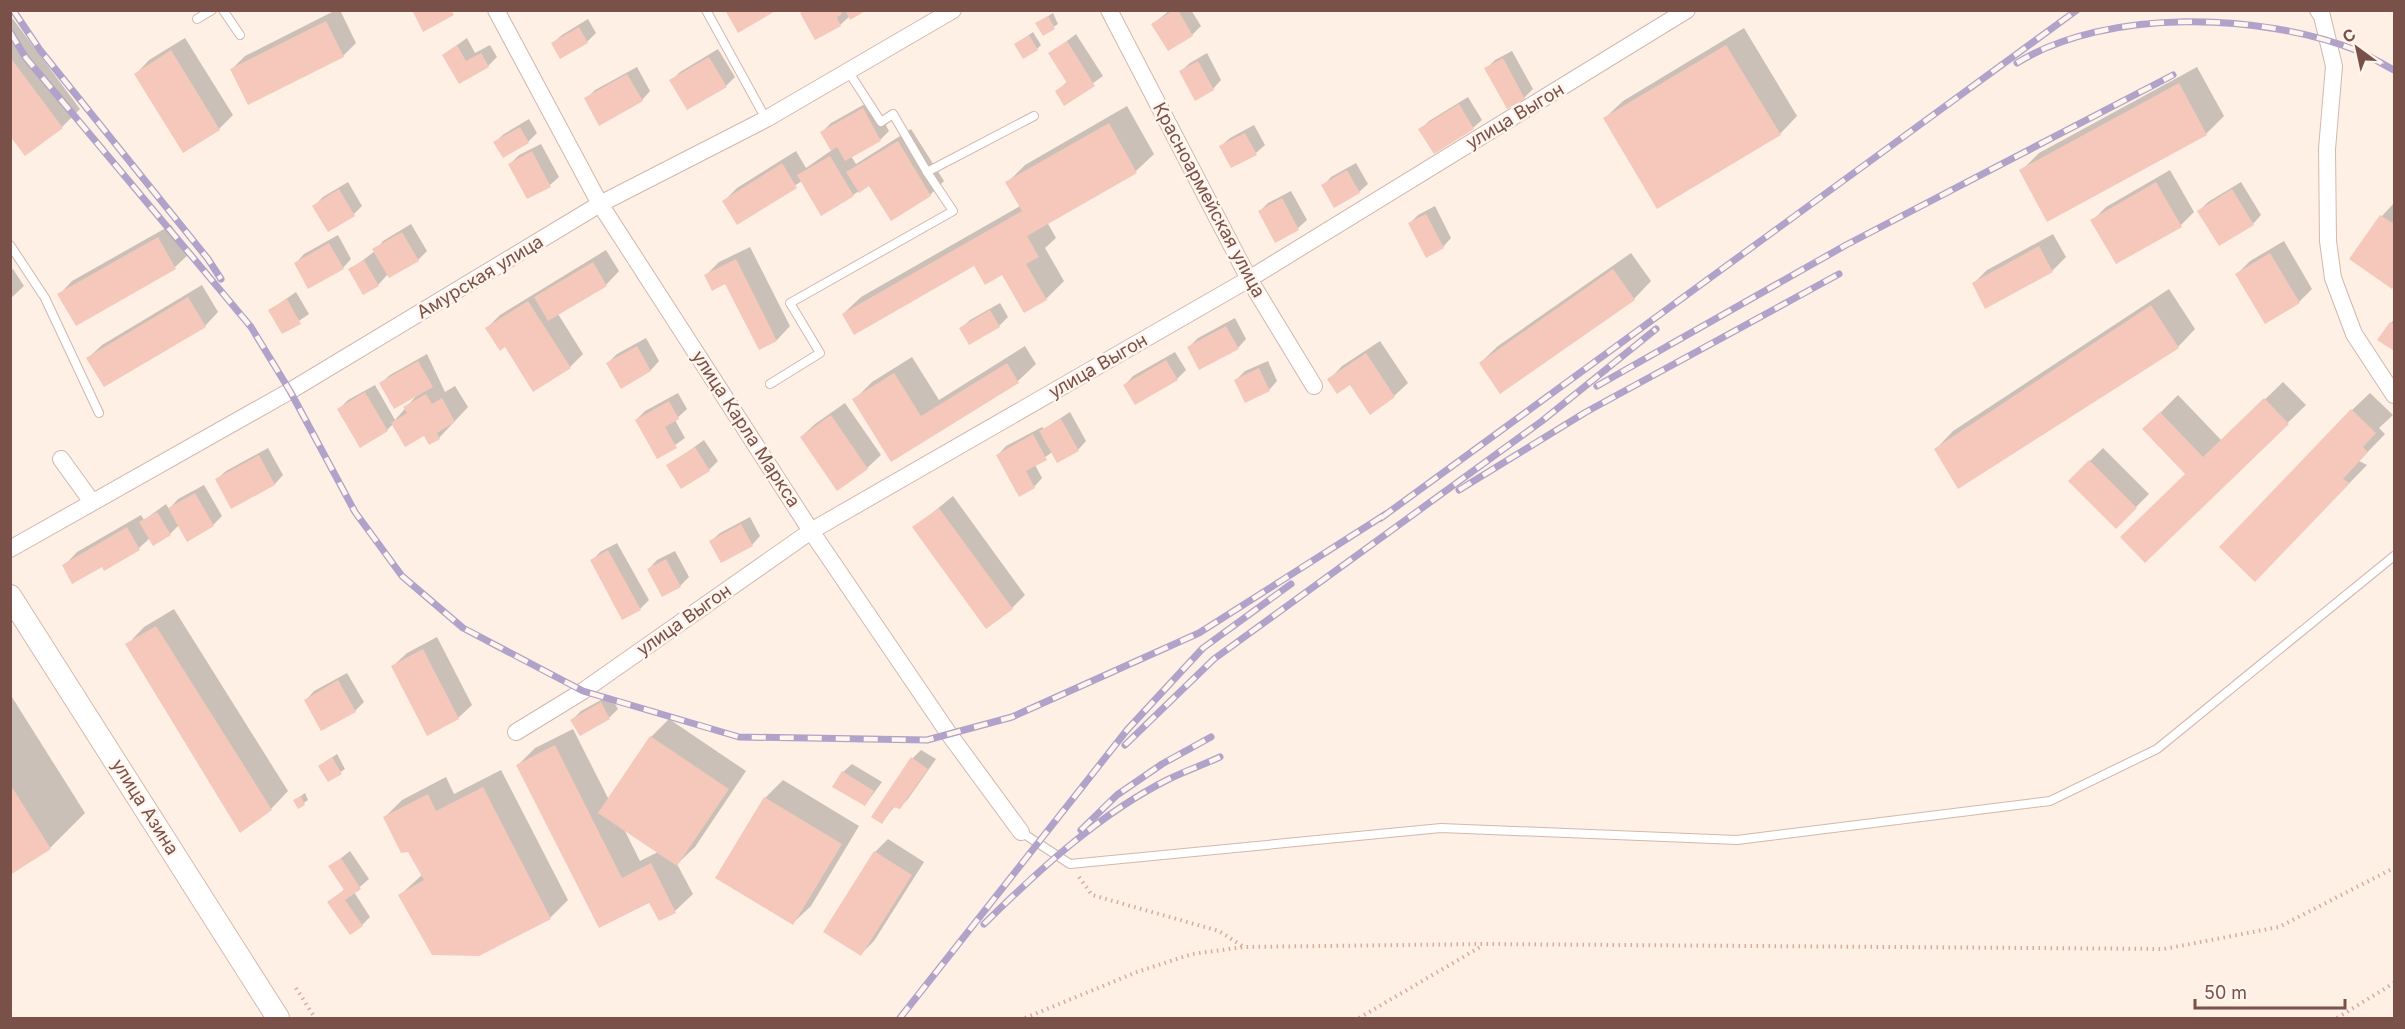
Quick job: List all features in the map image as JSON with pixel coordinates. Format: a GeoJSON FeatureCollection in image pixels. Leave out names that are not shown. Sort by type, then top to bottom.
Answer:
{"type":"FeatureCollection","features":[{"type":"Feature","properties":{"kind":"main road","name":"улица Азина"},"geometry":{"type":"LineString","coordinates":[[10,596],[273,1011]]}},
{"type":"Feature","properties":{"kind":"street","name":"улица Карла Маркса"},"geometry":{"type":"LineString","coordinates":[[496,10],[600,204],[811,531],[949,734],[1021,832]]}},
{"type":"Feature","properties":{"kind":"street","name":"Амурская улица"},"geometry":{"type":"LineString","coordinates":[[10,549],[290,391],[600,204],[765,119],[953,10]]}},
{"type":"Feature","properties":{"kind":"street","name":"Красноармейская улица"},"geometry":{"type":"LineString","coordinates":[[1109,10],[1249,279],[1314,386]]}},
{"type":"Feature","properties":{"kind":"street","name":"улица Выгон"},"geometry":{"type":"LineString","coordinates":[[516,732],[583,690],[811,531],[1249,279],[1687,10]]}},
{"type":"Feature","properties":{"kind":"street"},"geometry":{"type":"LineString","coordinates":[[2318,10],[2322,16],[2334,66],[2327,148],[2328,241],[2333,278],[2354,334],[2394,395]]}},
{"type":"Feature","properties":{"kind":"street"},"geometry":{"type":"LineString","coordinates":[[61,459],[92,502]]}},
{"type":"Feature","properties":{"kind":"lane"},"geometry":{"type":"LineString","coordinates":[[197,19],[212,10]]}},
{"type":"Feature","properties":{"kind":"lane"},"geometry":{"type":"LineString","coordinates":[[224,10],[240,35]]}},
{"type":"Feature","properties":{"kind":"lane"},"geometry":{"type":"LineString","coordinates":[[706,10],[765,119]]}},
{"type":"Feature","properties":{"kind":"lane"},"geometry":{"type":"LineString","coordinates":[[770,384],[820,353],[790,303],[952,211],[893,114],[881,122],[848,71]]}},
{"type":"Feature","properties":{"kind":"lane"},"geometry":{"type":"LineString","coordinates":[[927,172],[1034,116]]}},
{"type":"Feature","properties":{"kind":"lane"},"geometry":{"type":"LineString","coordinates":[[10,245],[45,297],[99,413]]}},
{"type":"Feature","properties":{"kind":"lane"},"geometry":{"type":"LineString","coordinates":[[1021,832],[1070,864],[1441,828],[1737,840],[2050,801],[2157,749],[2394,556]]}},
{"type":"Feature","properties":{"kind":"path"},"geometry":{"type":"LineString","coordinates":[[1070,864],[1092,895],[1219,931],[1244,947]]}},
{"type":"Feature","properties":{"kind":"path"},"geometry":{"type":"LineString","coordinates":[[1025,1018],[1148,968],[1192,954],[1244,947],[1484,944],[2164,949],[2279,927],[2394,868]]}},
{"type":"Feature","properties":{"kind":"path"},"geometry":{"type":"LineString","coordinates":[[1359,1018],[1484,944]]}},
{"type":"Feature","properties":{"kind":"path"},"geometry":{"type":"LineString","coordinates":[[2337,1018],[2394,983]]}},
{"type":"Feature","properties":{"kind":"path"},"geometry":{"type":"LineString","coordinates":[[296,988],[315,1018]]}},
{"type":"Feature","properties":{"kind":"building"},"geometry":{"type":"Polygon","coordinates":[[[412,10],[451,10],[454,15],[423,32],[412,10]]]}},
{"type":"Feature","properties":{"kind":"building"},"geometry":{"type":"Polygon","coordinates":[[[725,10],[777,10],[738,33],[725,10]]]}},
{"type":"Feature","properties":{"kind":"building"},"geometry":{"type":"Polygon","coordinates":[[[805,10],[840,10],[842,14],[837,17],[841,26],[815,40],[800,13],[805,10]]]}},
{"type":"Feature","properties":{"kind":"building"},"geometry":{"type":"Polygon","coordinates":[[[845,10],[867,10],[850,20],[845,10]]]}},
{"type":"Feature","properties":{"kind":"building"},"geometry":{"type":"Polygon","coordinates":[[[1174,10],[1178,10],[1193,36],[1168,51],[1151,24],[1174,10]]]}},
{"type":"Feature","properties":{"kind":"building"},"geometry":{"type":"Polygon","coordinates":[[[1048,16],[1055,29],[1043,36],[1035,23],[1048,16]]]}},
{"type":"Feature","properties":{"kind":"building"},"geometry":{"type":"Polygon","coordinates":[[[326,21],[344,57],[248,105],[230,69],[326,21]]]}},
{"type":"Feature","properties":{"kind":"building"},"geometry":{"type":"Polygon","coordinates":[[[579,27],[588,43],[560,59],[551,43],[579,27]]]}},
{"type":"Feature","properties":{"kind":"building"},"geometry":{"type":"Polygon","coordinates":[[[1029,35],[1038,50],[1023,59],[1014,44],[1029,35]]]}},
{"type":"Feature","properties":{"kind":"building"},"geometry":{"type":"Polygon","coordinates":[[[1067,41],[1095,86],[1064,106],[1055,91],[1067,83],[1048,53],[1067,41]]]}},
{"type":"Feature","properties":{"kind":"building"},"geometry":{"type":"Polygon","coordinates":[[[457,45],[466,61],[481,53],[489,67],[459,84],[442,55],[457,45]]]}},
{"type":"Feature","properties":{"kind":"building"},"geometry":{"type":"Polygon","coordinates":[[[1726,45],[1781,135],[1657,209],[1603,118],[1726,45]]]}},
{"type":"Feature","properties":{"kind":"building"},"geometry":{"type":"Polygon","coordinates":[[[171,50],[220,130],[183,153],[134,74],[171,50]]]}},
{"type":"Feature","properties":{"kind":"building"},"geometry":{"type":"Polygon","coordinates":[[[10,57],[63,128],[25,156],[10,136],[10,57]]]}},
{"type":"Feature","properties":{"kind":"building"},"geometry":{"type":"Polygon","coordinates":[[[709,57],[727,87],[687,110],[669,80],[709,57]]]}},
{"type":"Feature","properties":{"kind":"building"},"geometry":{"type":"Polygon","coordinates":[[[1503,58],[1525,99],[1507,109],[1484,68],[1503,58]]]}},
{"type":"Feature","properties":{"kind":"building"},"geometry":{"type":"Polygon","coordinates":[[[1198,61],[1214,90],[1195,101],[1179,71],[1198,61]]]}},
{"type":"Feature","properties":{"kind":"building"},"geometry":{"type":"Polygon","coordinates":[[[627,74],[643,101],[599,126],[584,98],[627,74]]]}},
{"type":"Feature","properties":{"kind":"building"},"geometry":{"type":"Polygon","coordinates":[[[2179,83],[2207,135],[2047,222],[2019,170],[2179,83]]]}},
{"type":"Feature","properties":{"kind":"building"},"geometry":{"type":"Polygon","coordinates":[[[1459,104],[1474,129],[1434,154],[1418,129],[1459,104]]]}},
{"type":"Feature","properties":{"kind":"building"},"geometry":{"type":"Polygon","coordinates":[[[863,108],[881,141],[845,161],[837,147],[831,151],[820,132],[863,108]]]}},
{"type":"Feature","properties":{"kind":"building"},"geometry":{"type":"Polygon","coordinates":[[[1109,123],[1137,173],[1027,236],[1039,257],[1026,264],[1047,300],[1024,313],[1002,275],[985,285],[974,266],[854,335],[842,314],[1022,211],[1005,182],[1109,123]]]}},
{"type":"Feature","properties":{"kind":"building"},"geometry":{"type":"Polygon","coordinates":[[[520,127],[529,143],[503,158],[493,142],[520,127]]]}},
{"type":"Feature","properties":{"kind":"building"},"geometry":{"type":"Polygon","coordinates":[[[1245,133],[1257,155],[1231,168],[1219,146],[1245,133]]]}},
{"type":"Feature","properties":{"kind":"building"},"geometry":{"type":"Polygon","coordinates":[[[898,141],[931,196],[891,221],[869,186],[859,193],[846,172],[898,141]]]}},
{"type":"Feature","properties":{"kind":"building"},"geometry":{"type":"Polygon","coordinates":[[[532,151],[551,187],[527,199],[508,164],[532,151]]]}},
{"type":"Feature","properties":{"kind":"building"},"geometry":{"type":"Polygon","coordinates":[[[830,156],[854,196],[821,216],[797,175],[830,156]]]}},
{"type":"Feature","properties":{"kind":"building"},"geometry":{"type":"Polygon","coordinates":[[[782,163],[797,188],[737,225],[722,201],[782,163]]]}},
{"type":"Feature","properties":{"kind":"building"},"geometry":{"type":"Polygon","coordinates":[[[1347,170],[1360,193],[1334,208],[1321,185],[1347,170]]]}},
{"type":"Feature","properties":{"kind":"building"},"geometry":{"type":"Polygon","coordinates":[[[2156,182],[2182,227],[2116,264],[2090,220],[2156,182]]]}},
{"type":"Feature","properties":{"kind":"building"},"geometry":{"type":"Polygon","coordinates":[[[339,189],[355,216],[328,232],[312,206],[339,189]]]}},
{"type":"Feature","properties":{"kind":"building"},"geometry":{"type":"Polygon","coordinates":[[[2232,189],[2254,225],[2219,246],[2197,211],[2232,189]]]}},
{"type":"Feature","properties":{"kind":"building"},"geometry":{"type":"Polygon","coordinates":[[[1282,198],[1299,230],[1275,243],[1258,211],[1282,198]]]}},
{"type":"Feature","properties":{"kind":"building"},"geometry":{"type":"Polygon","coordinates":[[[1426,214],[1444,248],[1426,258],[1408,223],[1426,214]]]}},
{"type":"Feature","properties":{"kind":"building"},"geometry":{"type":"Polygon","coordinates":[[[2380,215],[2394,224],[2394,286],[2392,289],[2349,259],[2380,215]]]}},
{"type":"Feature","properties":{"kind":"building"},"geometry":{"type":"Polygon","coordinates":[[[402,232],[419,261],[389,278],[372,249],[402,232]]]}},
{"type":"Feature","properties":{"kind":"building"},"geometry":{"type":"Polygon","coordinates":[[[158,237],[176,269],[76,326],[57,294],[158,237]]]}},
{"type":"Feature","properties":{"kind":"building"},"geometry":{"type":"Polygon","coordinates":[[[329,243],[344,269],[308,289],[294,263],[329,243]]]}},
{"type":"Feature","properties":{"kind":"building"},"geometry":{"type":"Polygon","coordinates":[[[2039,246],[2053,272],[1985,309],[1972,283],[2039,246]]]}},
{"type":"Feature","properties":{"kind":"building"},"geometry":{"type":"Polygon","coordinates":[[[2270,253],[2300,303],[2265,324],[2235,274],[2270,253]]]}},
{"type":"Feature","properties":{"kind":"building"},"geometry":{"type":"Polygon","coordinates":[[[736,259],[777,341],[759,350],[725,284],[712,291],[704,275],[736,259]]]}},
{"type":"Feature","properties":{"kind":"building"},"geometry":{"type":"Polygon","coordinates":[[[364,260],[379,286],[363,295],[348,269],[364,260]]]}},
{"type":"Feature","properties":{"kind":"building"},"geometry":{"type":"Polygon","coordinates":[[[593,262],[607,286],[548,321],[534,297],[593,262]]]}},
{"type":"Feature","properties":{"kind":"building"},"geometry":{"type":"Polygon","coordinates":[[[1613,269],[1635,300],[1500,394],[1479,363],[1613,269]]]}},
{"type":"Feature","properties":{"kind":"building"},"geometry":{"type":"Polygon","coordinates":[[[188,297],[206,327],[104,387],[86,358],[188,297]]]}},
{"type":"Feature","properties":{"kind":"building"},"geometry":{"type":"Polygon","coordinates":[[[287,299],[301,324],[282,334],[268,310],[287,299]]]}},
{"type":"Feature","properties":{"kind":"building"},"geometry":{"type":"Polygon","coordinates":[[[528,301],[571,368],[533,392],[505,347],[500,351],[485,328],[528,301]]]}},
{"type":"Feature","properties":{"kind":"building"},"geometry":{"type":"Polygon","coordinates":[[[2151,305],[2179,348],[1958,489],[1934,449],[2151,305]]]}},
{"type":"Feature","properties":{"kind":"building"},"geometry":{"type":"Polygon","coordinates":[[[990,310],[1000,327],[969,345],[959,328],[990,310]]]}},
{"type":"Feature","properties":{"kind":"building"},"geometry":{"type":"Polygon","coordinates":[[[2390,322],[2394,325],[2394,351],[2377,340],[2390,322]]]}},
{"type":"Feature","properties":{"kind":"building"},"geometry":{"type":"Polygon","coordinates":[[[1226,326],[1239,349],[1199,370],[1187,347],[1226,326]]]}},
{"type":"Feature","properties":{"kind":"building"},"geometry":{"type":"Polygon","coordinates":[[[637,346],[651,371],[621,389],[606,363],[637,346]]]}},
{"type":"Feature","properties":{"kind":"building"},"geometry":{"type":"Polygon","coordinates":[[[1366,353],[1395,397],[1370,415],[1350,385],[1337,394],[1327,379],[1366,353]]]}},
{"type":"Feature","properties":{"kind":"building"},"geometry":{"type":"Polygon","coordinates":[[[1166,360],[1178,380],[1135,405],[1123,385],[1166,360]]]}},
{"type":"Feature","properties":{"kind":"building"},"geometry":{"type":"Polygon","coordinates":[[[418,361],[433,387],[394,409],[379,383],[418,361]]]}},
{"type":"Feature","properties":{"kind":"building"},"geometry":{"type":"Polygon","coordinates":[[[1007,363],[1019,383],[891,462],[852,399],[894,373],[921,416],[1007,363]]]}},
{"type":"Feature","properties":{"kind":"building"},"geometry":{"type":"Polygon","coordinates":[[[1259,368],[1270,391],[1245,403],[1234,380],[1259,368]]]}},
{"type":"Feature","properties":{"kind":"building"},"geometry":{"type":"Polygon","coordinates":[[[365,392],[388,431],[360,448],[337,409],[365,392]]]}},
{"type":"Feature","properties":{"kind":"building"},"geometry":{"type":"Polygon","coordinates":[[[426,394],[432,404],[442,398],[455,422],[437,433],[440,439],[429,445],[424,436],[405,447],[391,423],[407,413],[403,407],[426,394]]]}},
{"type":"Feature","properties":{"kind":"building"},"geometry":{"type":"Polygon","coordinates":[[[2264,398],[2289,424],[2145,563],[2120,537],[2185,474],[2142,429],[2160,412],[2203,457],[2264,398]]]}},
{"type":"Feature","properties":{"kind":"building"},"geometry":{"type":"Polygon","coordinates":[[[669,401],[679,419],[665,427],[677,448],[657,459],[635,420],[669,401]]]}},
{"type":"Feature","properties":{"kind":"building"},"geometry":{"type":"Polygon","coordinates":[[[2351,409],[2376,433],[2363,447],[2368,452],[2343,479],[2350,483],[2255,582],[2219,547],[2351,409]]]}},
{"type":"Feature","properties":{"kind":"building"},"geometry":{"type":"Polygon","coordinates":[[[831,415],[868,469],[837,491],[800,437],[831,415]]]}},
{"type":"Feature","properties":{"kind":"building"},"geometry":{"type":"Polygon","coordinates":[[[1061,419],[1079,451],[1057,463],[1039,431],[1061,419]]]}},
{"type":"Feature","properties":{"kind":"building"},"geometry":{"type":"Polygon","coordinates":[[[1033,434],[1047,460],[1026,471],[1035,488],[1019,497],[996,455],[1033,434]]]}},
{"type":"Feature","properties":{"kind":"building"},"geometry":{"type":"Polygon","coordinates":[[[695,447],[710,471],[681,489],[666,465],[695,447]]]}},
{"type":"Feature","properties":{"kind":"building"},"geometry":{"type":"Polygon","coordinates":[[[259,455],[275,485],[231,509],[215,479],[259,455]]]}},
{"type":"Feature","properties":{"kind":"building"},"geometry":{"type":"Polygon","coordinates":[[[2089,460],[2137,508],[2116,529],[2068,481],[2089,460]]]}},
{"type":"Feature","properties":{"kind":"building"},"geometry":{"type":"Polygon","coordinates":[[[195,493],[214,526],[187,542],[168,508],[195,493]]]}},
{"type":"Feature","properties":{"kind":"building"},"geometry":{"type":"Polygon","coordinates":[[[939,508],[1013,609],[986,629],[912,527],[939,508]]]}},
{"type":"Feature","properties":{"kind":"building"},"geometry":{"type":"Polygon","coordinates":[[[157,512],[171,535],[153,546],[139,522],[157,512]]]}},
{"type":"Feature","properties":{"kind":"building"},"geometry":{"type":"Polygon","coordinates":[[[741,524],[753,546],[721,563],[709,541],[741,524]]]}},
{"type":"Feature","properties":{"kind":"building"},"geometry":{"type":"Polygon","coordinates":[[[127,527],[140,550],[104,571],[102,567],[72,584],[62,565],[127,527]]]}},
{"type":"Feature","properties":{"kind":"building"},"geometry":{"type":"Polygon","coordinates":[[[608,550],[641,610],[622,620],[590,560],[608,550]]]}},
{"type":"Feature","properties":{"kind":"building"},"geometry":{"type":"Polygon","coordinates":[[[666,559],[681,587],[662,597],[647,569],[666,559]]]}},
{"type":"Feature","properties":{"kind":"building"},"geometry":{"type":"Polygon","coordinates":[[[156,626],[272,810],[240,833],[125,644],[156,626]]]}},
{"type":"Feature","properties":{"kind":"building"},"geometry":{"type":"Polygon","coordinates":[[[423,649],[459,719],[427,736],[391,666],[423,649]]]}},
{"type":"Feature","properties":{"kind":"building"},"geometry":{"type":"Polygon","coordinates":[[[338,680],[356,712],[321,731],[304,700],[338,680]]]}},
{"type":"Feature","properties":{"kind":"building"},"geometry":{"type":"Polygon","coordinates":[[[601,702],[610,719],[580,736],[570,720],[601,702]]]}},
{"type":"Feature","properties":{"kind":"building"},"geometry":{"type":"Polygon","coordinates":[[[650,736],[729,789],[677,866],[598,813],[650,736]]]}},
{"type":"Feature","properties":{"kind":"building"},"geometry":{"type":"Polygon","coordinates":[[[555,745],[622,878],[651,863],[676,913],[659,921],[649,903],[599,928],[516,765],[555,745]]]}},
{"type":"Feature","properties":{"kind":"building"},"geometry":{"type":"Polygon","coordinates":[[[332,757],[342,774],[328,782],[318,766],[332,757]]]}},
{"type":"Feature","properties":{"kind":"building"},"geometry":{"type":"Polygon","coordinates":[[[911,757],[928,769],[900,809],[893,807],[882,824],[871,817],[911,757]]]}},
{"type":"Feature","properties":{"kind":"building"},"geometry":{"type":"Polygon","coordinates":[[[842,771],[874,791],[865,806],[832,787],[842,771]]]}},
{"type":"Feature","properties":{"kind":"building"},"geometry":{"type":"Polygon","coordinates":[[[10,784],[51,849],[10,875],[10,784]]]}},
{"type":"Feature","properties":{"kind":"building"},"geometry":{"type":"Polygon","coordinates":[[[483,787],[551,919],[479,956],[432,955],[398,895],[424,880],[408,852],[401,853],[383,817],[428,794],[436,811],[483,787]]]}},
{"type":"Feature","properties":{"kind":"building"},"geometry":{"type":"Polygon","coordinates":[[[301,796],[305,805],[298,809],[293,800],[301,796]]]}},
{"type":"Feature","properties":{"kind":"building"},"geometry":{"type":"Polygon","coordinates":[[[764,797],[842,844],[793,925],[715,878],[764,797]]]}},
{"type":"Feature","properties":{"kind":"building"},"geometry":{"type":"Polygon","coordinates":[[[874,851],[912,875],[861,956],[823,932],[874,851]]]}},
{"type":"Feature","properties":{"kind":"building"},"geometry":{"type":"Polygon","coordinates":[[[341,858],[361,889],[345,900],[363,926],[350,935],[327,902],[344,890],[328,866],[341,858]]]}},
{"type":"Feature","properties":{"kind":"railway"},"geometry":{"type":"LineString","coordinates":[[13,10],[40,50],[208,259],[221,279]]}},
{"type":"Feature","properties":{"kind":"railway"},"geometry":{"type":"LineString","coordinates":[[1381,518],[2077,10]]}},
{"type":"Feature","properties":{"kind":"railway"},"geometry":{"type":"LineString","coordinates":[[2017,63],[2054,45],[2095,32],[2139,25],[2186,22],[2232,23],[2320,38],[2358,51],[2394,70]]}},
{"type":"Feature","properties":{"kind":"railway"},"geometry":{"type":"LineString","coordinates":[[10,32],[26,58],[251,327],[290,391],[355,512],[402,576],[463,628],[583,691],[739,737],[927,740],[1012,717],[1199,633],[1386,514]]}},
{"type":"Feature","properties":{"kind":"railway"},"geometry":{"type":"LineString","coordinates":[[1597,386],[1846,245],[2173,75]]}},
{"type":"Feature","properties":{"kind":"railway"},"geometry":{"type":"LineString","coordinates":[[1459,490],[1586,412],[1839,274]]}},
{"type":"Feature","properties":{"kind":"railway"},"geometry":{"type":"LineString","coordinates":[[1125,745],[1214,659],[1542,421],[1656,329]]}},
{"type":"Feature","properties":{"kind":"railway"},"geometry":{"type":"LineString","coordinates":[[900,1018],[1127,730],[1203,648],[1291,584]]}},
{"type":"Feature","properties":{"kind":"railway"},"geometry":{"type":"LineString","coordinates":[[1081,830],[1117,795],[1162,764],[1211,737]]}},
{"type":"Feature","properties":{"kind":"railway"},"geometry":{"type":"LineString","coordinates":[[984,924],[1071,844],[1118,809],[1169,779],[1220,757]]}}]}
